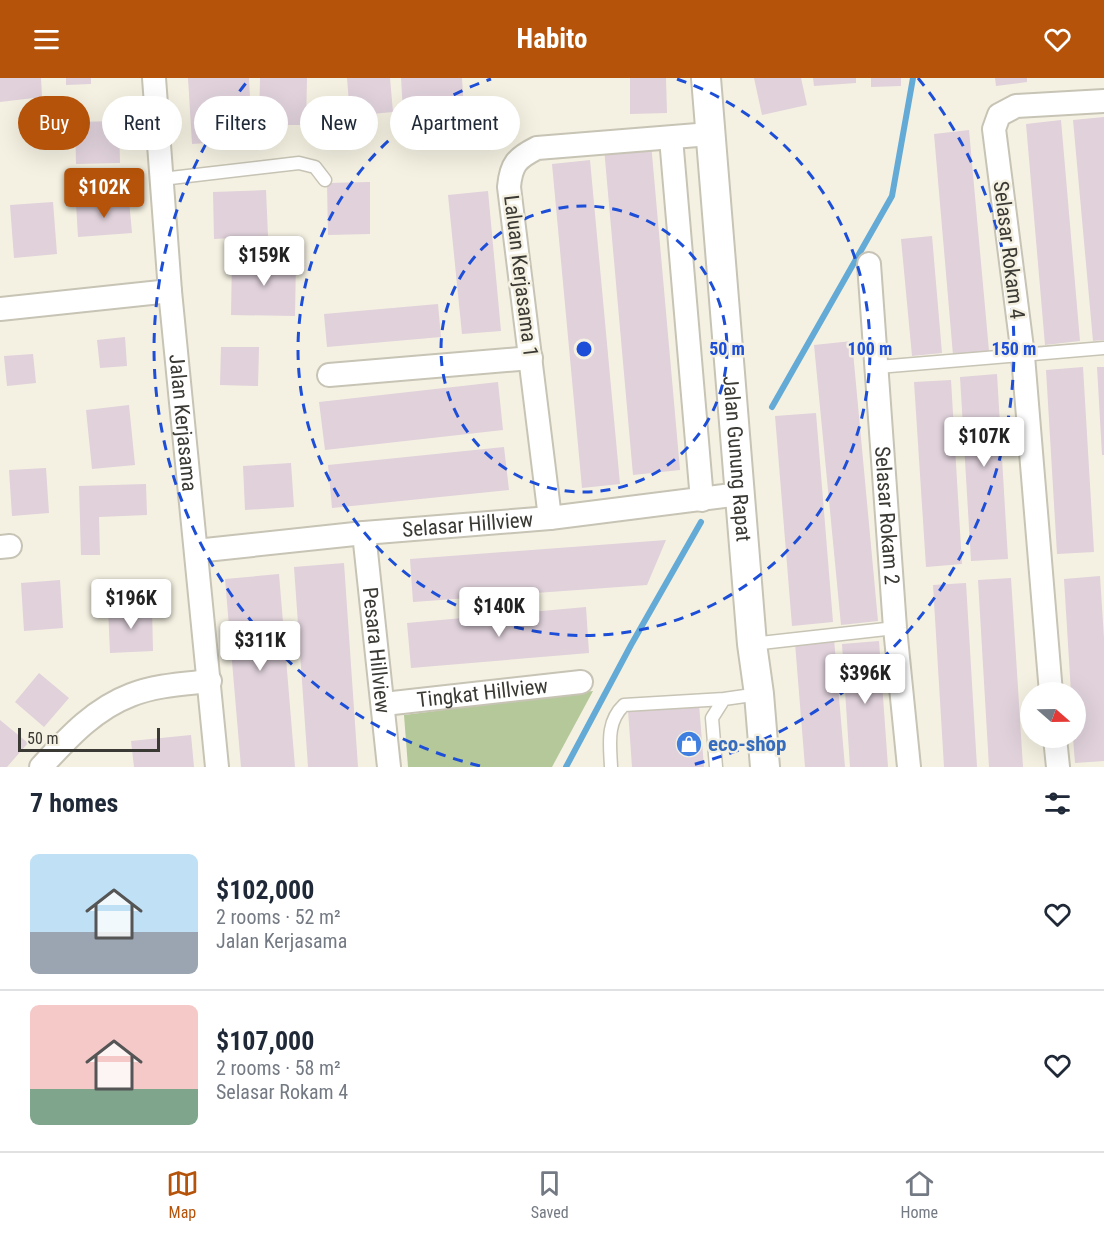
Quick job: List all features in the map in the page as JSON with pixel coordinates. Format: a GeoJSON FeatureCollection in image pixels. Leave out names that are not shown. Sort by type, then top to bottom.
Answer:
{"type":"FeatureCollection","features":[{"type":"Feature","properties":{"kind":"street","name":"Jalan Kerjasama"},"geometry":{"type":"LineString","coordinates":[[154,78],[170,291],[217,767]]}},
{"type":"Feature","properties":{"kind":"street","name":"Jalan Gunung Rapat"},"geometry":{"type":"LineString","coordinates":[[706,78],[752,644],[765,767]]}},
{"type":"Feature","properties":{"kind":"street","name":"Selasar Rokam 4"},"geometry":{"type":"LineString","coordinates":[[1050,682],[1023,356],[994,129],[999,115],[1016,106],[1104,101]]}},
{"type":"Feature","properties":{"kind":"street","name":"Laluan Kerjasama 1"},"geometry":{"type":"LineString","coordinates":[[550,519],[509,187],[510,174],[516,161],[537,148],[711,134]]}},
{"type":"Feature","properties":{"kind":"street"},"geometry":{"type":"LineString","coordinates":[[671,138],[702,500]]}},
{"type":"Feature","properties":{"kind":"street","name":"Selasar Rokam 2"},"geometry":{"type":"LineString","coordinates":[[869,264],[895,628],[909,767]]}},
{"type":"Feature","properties":{"kind":"street"},"geometry":{"type":"LineString","coordinates":[[0,309],[170,291]]}},
{"type":"Feature","properties":{"kind":"street"},"geometry":{"type":"LineString","coordinates":[[329,375],[531,358]]}},
{"type":"Feature","properties":{"kind":"street","name":"Selasar Hillview"},"geometry":{"type":"LineString","coordinates":[[196,551],[364,534],[550,519],[740,494]]}},
{"type":"Feature","properties":{"kind":"street","name":"Pesara Hillview"},"geometry":{"type":"LineString","coordinates":[[364,534],[389,767]]}},
{"type":"Feature","properties":{"kind":"street"},"geometry":{"type":"LineString","coordinates":[[42,767],[75,730],[103,708],[132,694],[162,687],[210,681]]}},
{"type":"Feature","properties":{"kind":"street","name":"Tingkat Hillview"},"geometry":{"type":"LineString","coordinates":[[384,704],[581,681]]}},
{"type":"Feature","properties":{"kind":"street"},"geometry":{"type":"LineString","coordinates":[[1056,748],[1058,767]]}},
{"type":"Feature","properties":{"kind":"lane"},"geometry":{"type":"LineString","coordinates":[[162,178],[299,163],[315,167],[325,180]]}},
{"type":"Feature","properties":{"kind":"lane"},"geometry":{"type":"LineString","coordinates":[[878,367],[1104,348]]}},
{"type":"Feature","properties":{"kind":"lane"},"geometry":{"type":"LineString","coordinates":[[752,644],[895,628]]}},
{"type":"Feature","properties":{"kind":"lane"},"geometry":{"type":"LineString","coordinates":[[611,767],[609,737],[611,726],[616,712],[624,705],[724,699],[759,694]]}},
{"type":"Feature","properties":{"kind":"lane"},"geometry":{"type":"LineString","coordinates":[[716,767],[712,718],[724,699]]}},
{"type":"Feature","properties":{"kind":"green space"},"geometry":{"type":"Polygon","coordinates":[[[593,691],[552,767],[408,767],[404,715],[593,691]]]}},
{"type":"Feature","properties":{"kind":"building"},"geometry":{"type":"Polygon","coordinates":[[[0,78],[41,78],[42,96],[18,96],[18,100],[0,102],[0,78]]]}},
{"type":"Feature","properties":{"kind":"building"},"geometry":{"type":"Polygon","coordinates":[[[66,78],[91,78],[91,84],[66,85],[66,78]]]}},
{"type":"Feature","properties":{"kind":"building"},"geometry":{"type":"Polygon","coordinates":[[[188,78],[249,78],[250,96],[194,96],[194,144],[192,144],[188,78]]]}},
{"type":"Feature","properties":{"kind":"building"},"geometry":{"type":"Polygon","coordinates":[[[260,78],[307,78],[307,96],[300,96],[300,125],[288,125],[288,96],[260,96],[260,78]]]}},
{"type":"Feature","properties":{"kind":"building"},"geometry":{"type":"Polygon","coordinates":[[[347,78],[390,78],[390,112],[378,113],[378,96],[348,96],[347,78]]]}},
{"type":"Feature","properties":{"kind":"building"},"geometry":{"type":"Polygon","coordinates":[[[401,78],[462,78],[463,96],[402,96],[401,78]]]}},
{"type":"Feature","properties":{"kind":"building"},"geometry":{"type":"Polygon","coordinates":[[[630,78],[666,78],[667,113],[630,114],[630,78]]]}},
{"type":"Feature","properties":{"kind":"building"},"geometry":{"type":"Polygon","coordinates":[[[754,78],[801,78],[807,105],[762,115],[754,78]]]}},
{"type":"Feature","properties":{"kind":"building"},"geometry":{"type":"Polygon","coordinates":[[[813,78],[856,78],[856,83],[814,86],[813,78]]]}},
{"type":"Feature","properties":{"kind":"building"},"geometry":{"type":"Polygon","coordinates":[[[871,78],[901,78],[901,86],[871,87],[871,78]]]}},
{"type":"Feature","properties":{"kind":"building"},"geometry":{"type":"Polygon","coordinates":[[[995,78],[1027,78],[1027,82],[996,86],[995,78]]]}},
{"type":"Feature","properties":{"kind":"building"},"geometry":{"type":"Polygon","coordinates":[[[1104,117],[1104,340],[1093,341],[1073,120],[1104,117]]]}},
{"type":"Feature","properties":{"kind":"building"},"geometry":{"type":"Polygon","coordinates":[[[1061,120],[1080,341],[1045,345],[1026,124],[1061,120]]]}},
{"type":"Feature","properties":{"kind":"building"},"geometry":{"type":"Polygon","coordinates":[[[102,121],[102,150],[120,150],[120,163],[76,164],[76,150],[90,150],[90,122],[102,121]]]}},
{"type":"Feature","properties":{"kind":"building"},"geometry":{"type":"Polygon","coordinates":[[[969,130],[989,351],[953,355],[934,134],[969,130]]]}},
{"type":"Feature","properties":{"kind":"building"},"geometry":{"type":"Polygon","coordinates":[[[651,143],[680,470],[633,475],[604,148],[651,143]]]}},
{"type":"Feature","properties":{"kind":"building"},"geometry":{"type":"Polygon","coordinates":[[[590,160],[620,484],[582,488],[552,164],[590,160]]]}},
{"type":"Feature","properties":{"kind":"building"},"geometry":{"type":"Polygon","coordinates":[[[370,182],[370,234],[328,235],[327,183],[370,182]]]}},
{"type":"Feature","properties":{"kind":"building"},"geometry":{"type":"Polygon","coordinates":[[[266,190],[268,236],[214,239],[213,192],[266,190]]]}},
{"type":"Feature","properties":{"kind":"building"},"geometry":{"type":"Polygon","coordinates":[[[488,191],[501,331],[462,334],[448,195],[488,191]]]}},
{"type":"Feature","properties":{"kind":"building"},"geometry":{"type":"Polygon","coordinates":[[[129,200],[132,233],[78,237],[76,204],[129,200]]]}},
{"type":"Feature","properties":{"kind":"building"},"geometry":{"type":"Polygon","coordinates":[[[53,202],[57,254],[14,258],[10,205],[53,202]]]}},
{"type":"Feature","properties":{"kind":"building"},"geometry":{"type":"Polygon","coordinates":[[[932,236],[942,353],[912,356],[901,239],[932,236]]]}},
{"type":"Feature","properties":{"kind":"building"},"geometry":{"type":"Polygon","coordinates":[[[232,259],[296,260],[295,316],[231,315],[232,259]]]}},
{"type":"Feature","properties":{"kind":"building"},"geometry":{"type":"Polygon","coordinates":[[[438,304],[441,337],[327,347],[324,314],[438,304]]]}},
{"type":"Feature","properties":{"kind":"building"},"geometry":{"type":"Polygon","coordinates":[[[125,337],[127,366],[100,368],[97,340],[125,337]]]}},
{"type":"Feature","properties":{"kind":"building"},"geometry":{"type":"Polygon","coordinates":[[[852,341],[878,621],[841,625],[814,345],[852,341]]]}},
{"type":"Feature","properties":{"kind":"building"},"geometry":{"type":"Polygon","coordinates":[[[221,347],[259,347],[258,386],[220,385],[221,347]]]}},
{"type":"Feature","properties":{"kind":"building"},"geometry":{"type":"Polygon","coordinates":[[[33,354],[36,383],[7,386],[4,356],[33,354]]]}},
{"type":"Feature","properties":{"kind":"building"},"geometry":{"type":"Polygon","coordinates":[[[1083,367],[1094,552],[1057,554],[1046,370],[1083,367]]]}},
{"type":"Feature","properties":{"kind":"building"},"geometry":{"type":"Polygon","coordinates":[[[1097,367],[1104,367],[1104,455],[1102,455],[1097,367]]]}},
{"type":"Feature","properties":{"kind":"building"},"geometry":{"type":"Polygon","coordinates":[[[997,374],[1008,559],[971,561],[960,377],[997,374]]]}},
{"type":"Feature","properties":{"kind":"building"},"geometry":{"type":"Polygon","coordinates":[[[951,380],[962,564],[926,567],[914,382],[951,380]]]}},
{"type":"Feature","properties":{"kind":"building"},"geometry":{"type":"Polygon","coordinates":[[[498,382],[503,430],[325,450],[319,402],[498,382]]]}},
{"type":"Feature","properties":{"kind":"building"},"geometry":{"type":"Polygon","coordinates":[[[129,405],[135,465],[92,469],[86,410],[129,405]]]}},
{"type":"Feature","properties":{"kind":"building"},"geometry":{"type":"Polygon","coordinates":[[[816,413],[833,622],[792,626],[775,416],[816,413]]]}},
{"type":"Feature","properties":{"kind":"building"},"geometry":{"type":"Polygon","coordinates":[[[504,447],[509,490],[332,508],[328,465],[504,447]]]}},
{"type":"Feature","properties":{"kind":"building"},"geometry":{"type":"Polygon","coordinates":[[[291,463],[294,507],[245,510],[243,466],[291,463]]]}},
{"type":"Feature","properties":{"kind":"building"},"geometry":{"type":"Polygon","coordinates":[[[46,468],[49,513],[12,516],[9,470],[46,468]]]}},
{"type":"Feature","properties":{"kind":"building"},"geometry":{"type":"Polygon","coordinates":[[[146,484],[147,515],[99,517],[100,555],[81,555],[79,486],[146,484]]]}},
{"type":"Feature","properties":{"kind":"building"},"geometry":{"type":"Polygon","coordinates":[[[666,540],[647,585],[413,602],[410,559],[666,540]]]}},
{"type":"Feature","properties":{"kind":"building"},"geometry":{"type":"Polygon","coordinates":[[[344,563],[358,767],[308,767],[294,567],[344,563]]]}},
{"type":"Feature","properties":{"kind":"building"},"geometry":{"type":"Polygon","coordinates":[[[279,574],[295,767],[241,767],[225,579],[279,574]]]}},
{"type":"Feature","properties":{"kind":"building"},"geometry":{"type":"Polygon","coordinates":[[[1100,576],[1104,638],[1104,761],[1075,763],[1074,748],[1086,748],[1086,682],[1070,682],[1064,579],[1100,576]]]}},
{"type":"Feature","properties":{"kind":"building"},"geometry":{"type":"Polygon","coordinates":[[[1011,578],[1023,767],[989,767],[978,580],[1011,578]]]}},
{"type":"Feature","properties":{"kind":"building"},"geometry":{"type":"Polygon","coordinates":[[[60,580],[63,628],[24,631],[21,583],[60,580]]]}},
{"type":"Feature","properties":{"kind":"building"},"geometry":{"type":"Polygon","coordinates":[[[966,583],[977,767],[944,767],[933,585],[966,583]]]}},
{"type":"Feature","properties":{"kind":"building"},"geometry":{"type":"Polygon","coordinates":[[[152,607],[153,651],[110,653],[108,609],[152,607]]]}},
{"type":"Feature","properties":{"kind":"building"},"geometry":{"type":"Polygon","coordinates":[[[586,607],[589,653],[411,668],[407,623],[586,607]]]}},
{"type":"Feature","properties":{"kind":"building"},"geometry":{"type":"Polygon","coordinates":[[[834,639],[845,767],[805,767],[795,643],[834,639]]]}},
{"type":"Feature","properties":{"kind":"building"},"geometry":{"type":"Polygon","coordinates":[[[879,641],[888,767],[850,767],[842,644],[879,641]]]}},
{"type":"Feature","properties":{"kind":"building"},"geometry":{"type":"Polygon","coordinates":[[[39,673],[69,698],[44,727],[15,702],[39,673]]]}},
{"type":"Feature","properties":{"kind":"building"},"geometry":{"type":"Polygon","coordinates":[[[699,704],[704,767],[632,767],[628,710],[699,704]]]}},
{"type":"Feature","properties":{"kind":"building"},"geometry":{"type":"Polygon","coordinates":[[[0,720],[28,743],[7,767],[0,767],[0,720]]]}},
{"type":"Feature","properties":{"kind":"building"},"geometry":{"type":"Polygon","coordinates":[[[191,735],[194,767],[134,767],[131,741],[191,735]]]}},
{"type":"Feature","properties":{"kind":"waterway"},"geometry":{"type":"LineString","coordinates":[[772,407],[892,196],[913,78]]}},
{"type":"Feature","properties":{"kind":"waterway"},"geometry":{"type":"LineString","coordinates":[[566,767],[631,645],[701,522]]}},
{"type":"Feature","properties":{"kind":"place","name":"eco-shop"},"geometry":{"type":"Point","coordinates":[689,744]}}]}
